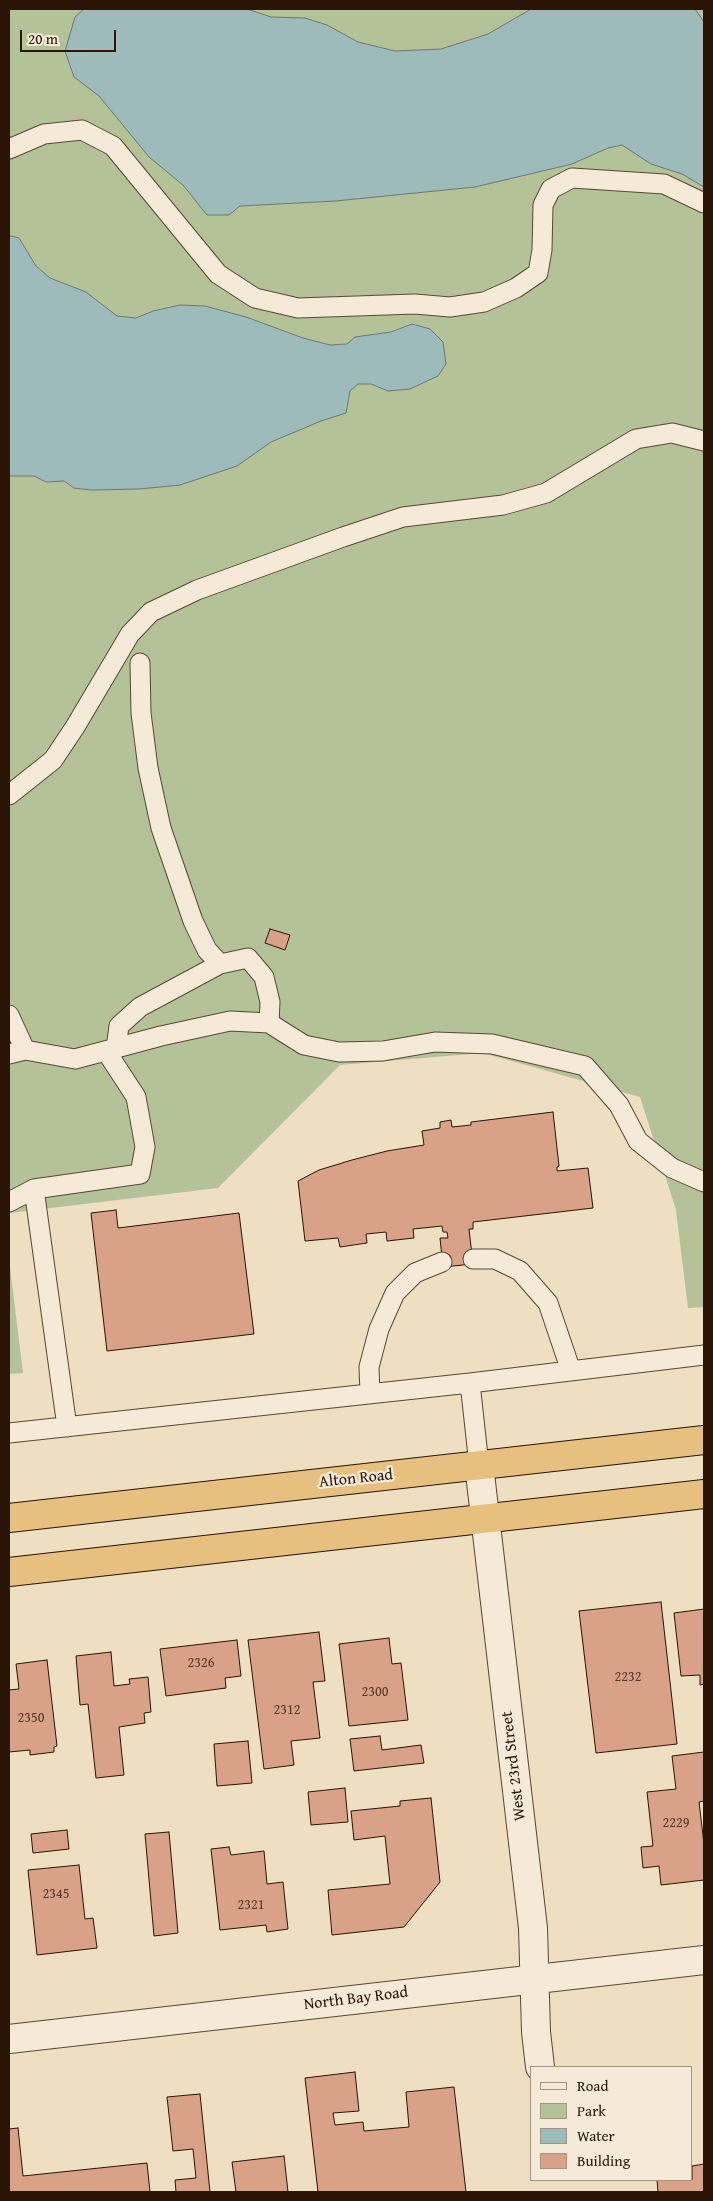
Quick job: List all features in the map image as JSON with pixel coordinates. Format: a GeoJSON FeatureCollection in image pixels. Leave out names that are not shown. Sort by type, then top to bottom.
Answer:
{"type":"FeatureCollection","features":[{"type":"Feature","properties":{"kind":"highway","name":"Alton Road"},"geometry":{"type":"LineString","coordinates":[[9,1518],[704,1440]]}},
{"type":"Feature","properties":{"kind":"highway"},"geometry":{"type":"LineString","coordinates":[[9,1572],[704,1494]]}},
{"type":"Feature","properties":{"kind":"street","name":"West 23rd Street"},"geometry":{"type":"LineString","coordinates":[[479,1465],[533,1928],[536,2032],[540,2066]]}},
{"type":"Feature","properties":{"kind":"street","name":"North Bay Road"},"geometry":{"type":"LineString","coordinates":[[9,2038],[704,1960]]}},
{"type":"Feature","properties":{"kind":"lane"},"geometry":{"type":"LineString","coordinates":[[9,149],[44,134],[82,130],[106,142],[113,146],[218,274],[255,298],[298,308],[415,304],[450,307],[484,302],[516,288],[538,273],[542,250],[543,205],[551,189],[572,178],[664,184],[704,203]]}},
{"type":"Feature","properties":{"kind":"lane"},"geometry":{"type":"LineString","coordinates":[[9,795],[52,760],[75,727],[130,634],[151,612],[197,590],[343,537],[403,518],[503,505],[546,493],[636,439],[672,433],[704,441]]}},
{"type":"Feature","properties":{"kind":"lane"},"geometry":{"type":"LineString","coordinates":[[140,663],[141,713],[148,768],[161,828],[193,921],[207,950],[220,964]]}},
{"type":"Feature","properties":{"kind":"lane"},"geometry":{"type":"LineString","coordinates":[[9,1202],[34,1189],[140,1174],[145,1147],[136,1097],[111,1050],[119,1026],[140,1007],[220,964],[248,958],[264,978],[270,1002],[269,1023]]}},
{"type":"Feature","properties":{"kind":"lane"},"geometry":{"type":"LineString","coordinates":[[9,1014],[17,1052],[75,1060],[230,1021],[269,1023],[304,1045],[339,1052],[383,1051],[435,1042],[492,1044],[585,1066],[619,1105],[638,1141],[672,1168],[704,1182]]}},
{"type":"Feature","properties":{"kind":"lane"},"geometry":{"type":"LineString","coordinates":[[34,1189],[67,1427]]}},
{"type":"Feature","properties":{"kind":"lane"},"geometry":{"type":"LineString","coordinates":[[472,1259],[495,1259],[520,1271],[548,1303],[571,1371]]}},
{"type":"Feature","properties":{"kind":"lane"},"geometry":{"type":"LineString","coordinates":[[370,1394],[369,1367],[379,1330],[395,1293],[416,1274],[442,1262]]}},
{"type":"Feature","properties":{"kind":"lane"},"geometry":{"type":"LineString","coordinates":[[9,1434],[704,1355]]}},
{"type":"Feature","properties":{"kind":"lane"},"geometry":{"type":"LineString","coordinates":[[470,1383],[479,1465]]}},
{"type":"Feature","properties":{"kind":"green space"},"geometry":{"type":"Polygon","coordinates":[[[9,9],[704,9],[704,1307],[688,1308],[676,1210],[640,1097],[483,1053],[340,1065],[218,1188],[9,1213],[9,9]]]}},
{"type":"Feature","properties":{"kind":"green space"},"geometry":{"type":"Polygon","coordinates":[[[9,1259],[23,1373],[9,1374],[9,1259]]]}},
{"type":"Feature","properties":{"kind":"water"},"geometry":{"type":"Polygon","coordinates":[[[84,9],[247,9],[271,17],[305,18],[327,25],[358,42],[395,51],[441,49],[488,34],[531,9],[695,9],[704,22],[704,187],[682,174],[651,164],[622,145],[608,148],[572,164],[475,187],[336,201],[240,206],[229,215],[207,215],[183,185],[149,157],[99,96],[74,77],[65,51],[75,17],[84,9]]]}},
{"type":"Feature","properties":{"kind":"water"},"geometry":{"type":"Polygon","coordinates":[[[9,237],[19,238],[36,266],[50,278],[86,292],[117,316],[136,318],[153,311],[180,305],[205,306],[246,317],[303,338],[330,345],[347,344],[355,337],[391,332],[412,324],[430,329],[443,342],[446,364],[438,376],[410,389],[388,391],[371,384],[358,384],[350,391],[346,413],[321,421],[271,442],[237,466],[180,485],[139,489],[91,490],[74,488],[64,481],[46,482],[34,476],[9,476],[9,237]]]}},
{"type":"Feature","properties":{"kind":"building"},"geometry":{"type":"Polygon","coordinates":[[[270,929],[290,935],[285,950],[265,943],[270,929]]]}},
{"type":"Feature","properties":{"kind":"building"},"geometry":{"type":"Polygon","coordinates":[[[553,1112],[559,1166],[557,1171],[588,1168],[593,1208],[473,1222],[473,1229],[469,1229],[473,1264],[443,1267],[440,1238],[448,1238],[447,1232],[443,1232],[442,1226],[413,1229],[414,1238],[387,1241],[386,1232],[366,1234],[367,1243],[340,1247],[338,1238],[305,1241],[298,1181],[319,1170],[387,1151],[424,1145],[422,1131],[440,1128],[440,1122],[451,1120],[452,1127],[471,1125],[471,1122],[553,1112]]]}},
{"type":"Feature","properties":{"kind":"building"},"geometry":{"type":"Polygon","coordinates":[[[116,1210],[118,1228],[239,1213],[254,1334],[107,1351],[91,1213],[116,1210]]]}},
{"type":"Feature","properties":{"kind":"building"},"geometry":{"type":"Polygon","coordinates":[[[661,1602],[677,1744],[596,1753],[579,1611],[661,1602]]]}},
{"type":"Feature","properties":{"kind":"building"},"geometry":{"type":"Polygon","coordinates":[[[704,1609],[704,1684],[700,1685],[700,1675],[681,1676],[674,1613],[704,1609]]]}},
{"type":"Feature","properties":{"kind":"building"},"geometry":{"type":"Polygon","coordinates":[[[319,1632],[325,1681],[313,1682],[320,1738],[291,1741],[294,1765],[264,1769],[248,1640],[319,1632]]]}},
{"type":"Feature","properties":{"kind":"building"},"geometry":{"type":"Polygon","coordinates":[[[389,1638],[392,1664],[401,1663],[408,1720],[349,1726],[339,1644],[389,1638]]]}},
{"type":"Feature","properties":{"kind":"building"},"geometry":{"type":"Polygon","coordinates":[[[237,1640],[241,1676],[225,1678],[226,1688],[166,1696],[160,1649],[237,1640]]]}},
{"type":"Feature","properties":{"kind":"building"},"geometry":{"type":"Polygon","coordinates":[[[111,1652],[114,1686],[130,1684],[129,1679],[148,1677],[151,1712],[144,1713],[145,1723],[119,1727],[124,1775],[96,1778],[88,1704],[80,1705],[76,1656],[111,1652]]]}},
{"type":"Feature","properties":{"kind":"building"},"geometry":{"type":"Polygon","coordinates":[[[47,1660],[57,1746],[54,1747],[54,1752],[30,1755],[30,1750],[9,1752],[9,1690],[19,1689],[16,1664],[47,1660]]]}},
{"type":"Feature","properties":{"kind":"building"},"geometry":{"type":"Polygon","coordinates":[[[380,1736],[382,1750],[421,1745],[424,1763],[354,1771],[350,1739],[380,1736]]]}},
{"type":"Feature","properties":{"kind":"building"},"geometry":{"type":"Polygon","coordinates":[[[248,1741],[252,1783],[217,1786],[214,1744],[248,1741]]]}},
{"type":"Feature","properties":{"kind":"building"},"geometry":{"type":"Polygon","coordinates":[[[704,1752],[704,1801],[699,1802],[704,1844],[704,1880],[661,1885],[659,1866],[643,1868],[641,1847],[653,1846],[647,1792],[676,1789],[672,1756],[704,1752]]]}},
{"type":"Feature","properties":{"kind":"building"},"geometry":{"type":"Polygon","coordinates":[[[345,1788],[348,1822],[311,1825],[308,1792],[345,1788]]]}},
{"type":"Feature","properties":{"kind":"building"},"geometry":{"type":"Polygon","coordinates":[[[431,1798],[440,1882],[404,1927],[332,1935],[328,1890],[390,1884],[385,1836],[354,1840],[351,1811],[400,1806],[400,1801],[431,1798]]]}},
{"type":"Feature","properties":{"kind":"building"},"geometry":{"type":"Polygon","coordinates":[[[67,1830],[69,1849],[33,1853],[31,1834],[67,1830]]]}},
{"type":"Feature","properties":{"kind":"building"},"geometry":{"type":"Polygon","coordinates":[[[169,1832],[178,1933],[154,1936],[145,1834],[169,1832]]]}},
{"type":"Feature","properties":{"kind":"building"},"geometry":{"type":"Polygon","coordinates":[[[229,1847],[231,1855],[264,1851],[267,1884],[283,1882],[288,1929],[267,1932],[266,1925],[220,1930],[211,1849],[229,1847]]]}},
{"type":"Feature","properties":{"kind":"building"},"geometry":{"type":"Polygon","coordinates":[[[79,1865],[85,1919],[93,1918],[97,1948],[37,1955],[28,1870],[79,1865]]]}},
{"type":"Feature","properties":{"kind":"building"},"geometry":{"type":"Polygon","coordinates":[[[355,2072],[359,2111],[333,2113],[335,2125],[363,2122],[364,2131],[409,2127],[406,2092],[454,2087],[466,2192],[318,2192],[305,2078],[355,2072]]]}},
{"type":"Feature","properties":{"kind":"building"},"geometry":{"type":"Polygon","coordinates":[[[200,2094],[210,2192],[176,2192],[175,2180],[196,2178],[193,2149],[173,2151],[167,2097],[200,2094]]]}},
{"type":"Feature","properties":{"kind":"building"},"geometry":{"type":"Polygon","coordinates":[[[18,2128],[23,2176],[147,2163],[150,2192],[9,2192],[9,2129],[18,2128]]]}},
{"type":"Feature","properties":{"kind":"building"},"geometry":{"type":"Polygon","coordinates":[[[284,2156],[288,2192],[236,2192],[232,2162],[284,2156]]]}},
{"type":"Feature","properties":{"kind":"building"},"geometry":{"type":"Polygon","coordinates":[[[704,2164],[704,2192],[658,2192],[657,2181],[693,2181],[693,2166],[704,2164]]]}}]}
